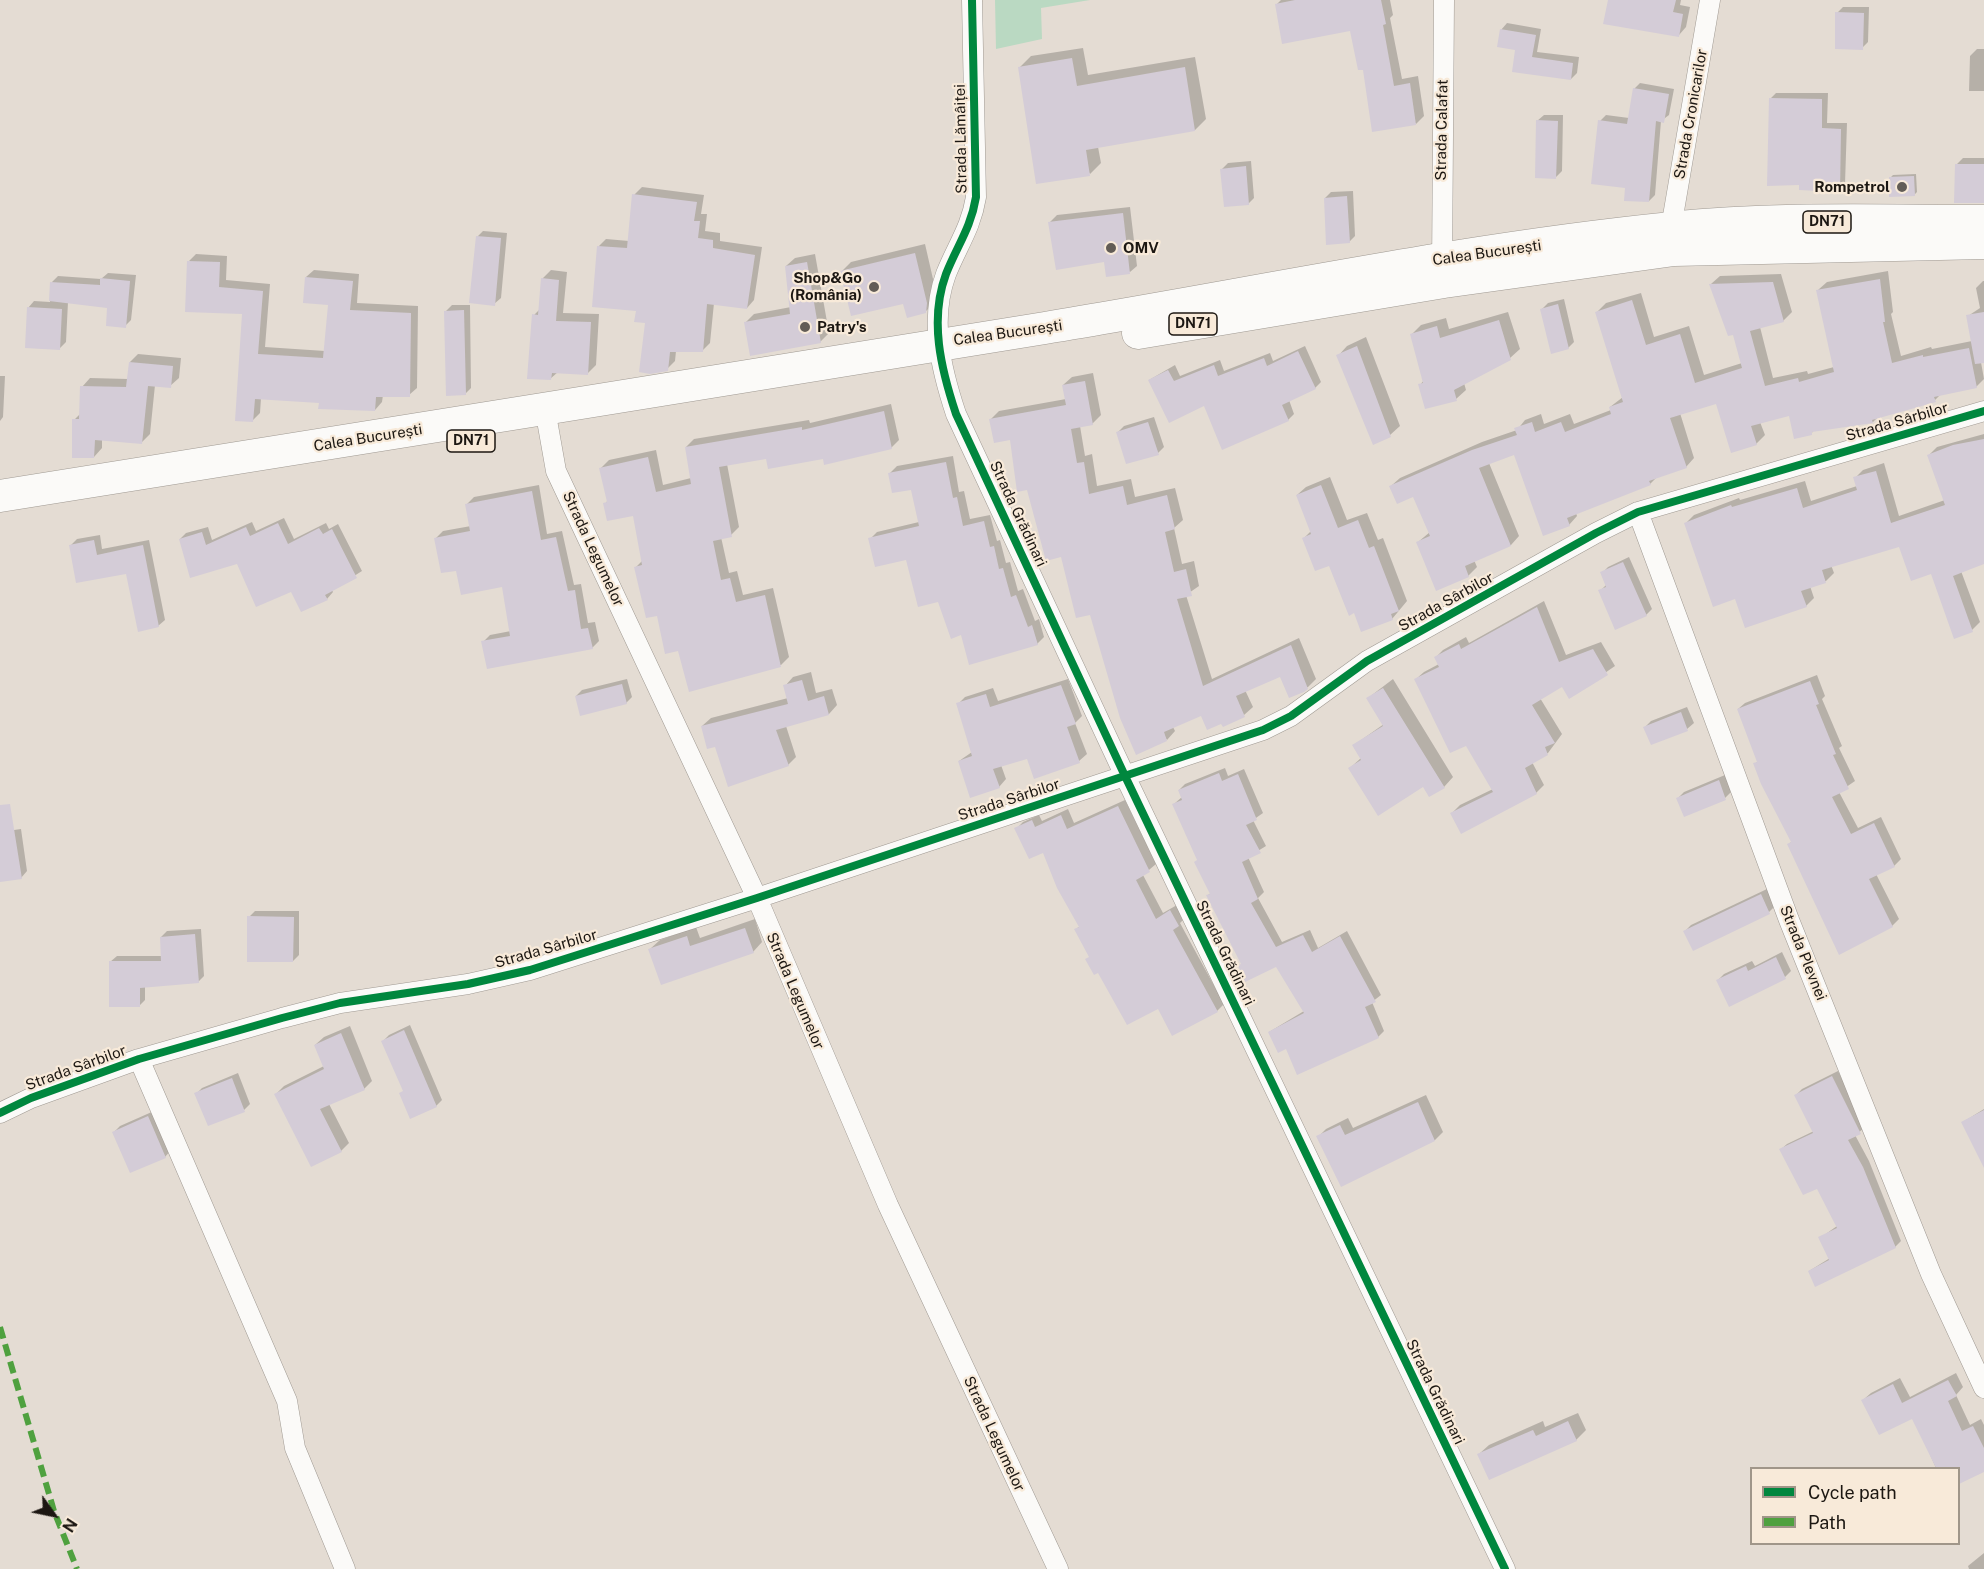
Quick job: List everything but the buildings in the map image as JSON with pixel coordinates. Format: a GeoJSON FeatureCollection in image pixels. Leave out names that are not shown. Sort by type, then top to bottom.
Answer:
{"type":"FeatureCollection","features":[{"type":"Feature","properties":{"kind":"main road","name":"Calea București"},"geometry":{"type":"LineString","coordinates":[[0,517],[547,419],[685,388],[940,353],[1041,328],[1672,239],[1759,222],[1984,220]]}},
{"type":"Feature","properties":{"kind":"main road","name":"Calea București"},"geometry":{"type":"LineString","coordinates":[[1672,239],[1984,243]]}},
{"type":"Feature","properties":{"kind":"main road","name":"Calea București"},"geometry":{"type":"LineString","coordinates":[[0,495],[547,419]]}},
{"type":"Feature","properties":{"kind":"street","name":"Strada Lămâiței"},"geometry":{"type":"LineString","coordinates":[[940,353],[937,322],[946,274],[972,220],[976,197],[972,0]]}},
{"type":"Feature","properties":{"kind":"street","name":"Strada Calafat"},"geometry":{"type":"LineString","coordinates":[[1442,271],[1444,0]]}},
{"type":"Feature","properties":{"kind":"street","name":"Strada Cronicarilor"},"geometry":{"type":"LineString","coordinates":[[1672,239],[1710,0]]}},
{"type":"Feature","properties":{"kind":"street","name":"Strada Grădinari"},"geometry":{"type":"LineString","coordinates":[[940,353],[956,414],[1125,776],[1505,1569]]}},
{"type":"Feature","properties":{"kind":"street","name":"Strada Sârbilor"},"geometry":{"type":"LineString","coordinates":[[0,1113],[31,1098],[139,1059],[217,1035],[340,1003],[468,984],[530,970],[757,898],[1263,730],[1282,721],[1367,661],[1596,533],[1638,512],[1984,411]]}},
{"type":"Feature","properties":{"kind":"street","name":"Strada Legumelor"},"geometry":{"type":"LineString","coordinates":[[547,419],[556,471],[757,898],[888,1205],[1058,1569]]}},
{"type":"Feature","properties":{"kind":"street","name":"Strada Plevnei"},"geometry":{"type":"LineString","coordinates":[[1638,512],[1794,931],[1931,1274],[1984,1388]]}},
{"type":"Feature","properties":{"kind":"street"},"geometry":{"type":"LineString","coordinates":[[139,1059],[287,1401],[295,1448],[345,1569]]}},
{"type":"Feature","properties":{"kind":"green space"},"geometry":{"type":"Polygon","coordinates":[[[995,0],[1090,0],[1041,8],[1042,39],[996,49],[995,0]]]}},
{"type":"Feature","properties":{"kind":"marked path"},"geometry":{"type":"LineString","coordinates":[[0,1327],[54,1511],[77,1569]]}},
{"type":"Feature","properties":{"kind":"cycle path"},"geometry":{"type":"LineString","coordinates":[[972,0],[976,197],[967,228],[946,274],[938,309],[942,362],[956,414],[1125,776],[1505,1569]]}},
{"type":"Feature","properties":{"kind":"cycle path"},"geometry":{"type":"LineString","coordinates":[[0,1113],[31,1098],[139,1059],[282,1018],[340,1003],[468,984],[530,970],[757,898],[1263,730],[1291,716],[1367,661],[1596,533],[1638,512],[1984,411]]}},
{"type":"Feature","properties":{"kind":"place","name":"Rompetrol"},"geometry":{"type":"Point","coordinates":[1902,187]}},
{"type":"Feature","properties":{"kind":"place","name":"OMV"},"geometry":{"type":"Point","coordinates":[1111,248]}},
{"type":"Feature","properties":{"kind":"place","name":"Shop&Go (România)"},"geometry":{"type":"Point","coordinates":[874,287]}},
{"type":"Feature","properties":{"kind":"place","name":"Patry's"},"geometry":{"type":"Point","coordinates":[805,327]}}]}
